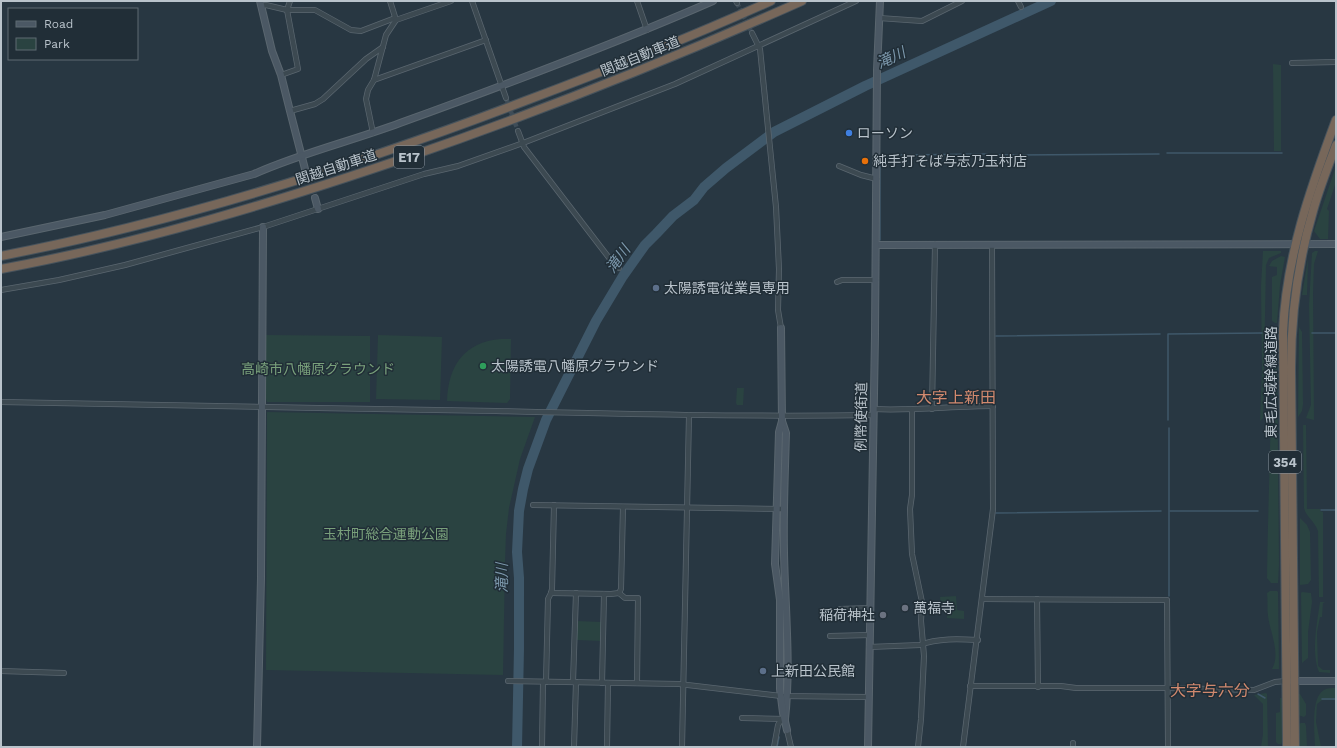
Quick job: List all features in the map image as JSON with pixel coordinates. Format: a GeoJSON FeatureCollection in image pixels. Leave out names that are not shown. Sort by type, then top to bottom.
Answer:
{"type":"FeatureCollection","features":[{"type":"Feature","properties":{"kind":"highway","name":"関越自動車道"},"geometry":{"type":"LineString","coordinates":[[1,256],[53,246],[182,214],[333,169],[473,121],[558,89],[771,1]]}},
{"type":"Feature","properties":{"kind":"highway","name":"関越自動車道"},"geometry":{"type":"LineString","coordinates":[[1,269],[54,259],[178,229],[336,182],[477,133],[574,96],[678,54],[802,1]]}},
{"type":"Feature","properties":{"kind":"highway","name":"東毛広域幹線道路"},"geometry":{"type":"LineString","coordinates":[[1287,747],[1283,332],[1289,277],[1295,244],[1310,190],[1336,120]]}},
{"type":"Feature","properties":{"kind":"highway","name":"東毛広域幹線道路"},"geometry":{"type":"LineString","coordinates":[[1295,747],[1291,356],[1296,289],[1304,244],[1315,205],[1336,145]]}},
{"type":"Feature","properties":{"kind":"street"},"geometry":{"type":"LineString","coordinates":[[281,75],[298,69],[287,10],[290,1]]}},
{"type":"Feature","properties":{"kind":"street"},"geometry":{"type":"LineString","coordinates":[[390,1],[396,19]]}},
{"type":"Feature","properties":{"kind":"street"},"geometry":{"type":"LineString","coordinates":[[305,169],[281,75],[272,51],[260,4],[287,10],[316,10],[351,30],[362,31],[451,1]]}},
{"type":"Feature","properties":{"kind":"street"},"geometry":{"type":"LineString","coordinates":[[472,1],[501,80],[506,98]]}},
{"type":"Feature","properties":{"kind":"street"},"geometry":{"type":"LineString","coordinates":[[637,1],[647,30]]}},
{"type":"Feature","properties":{"kind":"street"},"geometry":{"type":"LineString","coordinates":[[1,237],[105,215],[172,198],[254,174],[274,165],[373,133],[502,87],[647,30],[713,1]]}},
{"type":"Feature","properties":{"kind":"street"},"geometry":{"type":"LineString","coordinates":[[1,290],[59,280],[125,265],[263,227],[428,173],[458,166],[523,143],[675,84],[856,1]]}},
{"type":"Feature","properties":{"kind":"street"},"geometry":{"type":"LineString","coordinates":[[880,1],[879,18],[922,21],[961,1]]}},
{"type":"Feature","properties":{"kind":"street"},"geometry":{"type":"LineString","coordinates":[[1018,1],[1021,7]]}},
{"type":"Feature","properties":{"kind":"street","name":"例幣使街道"},"geometry":{"type":"LineString","coordinates":[[868,747],[879,18]]}},
{"type":"Feature","properties":{"kind":"street"},"geometry":{"type":"LineString","coordinates":[[373,133],[366,100],[368,90],[374,80],[386,35],[396,19]]}},
{"type":"Feature","properties":{"kind":"street"},"geometry":{"type":"LineString","coordinates":[[752,33],[760,49],[767,132],[770,147],[776,209],[779,268],[778,310],[781,328],[782,419],[779,432],[775,564],[780,600],[784,696]]}},
{"type":"Feature","properties":{"kind":"street"},"geometry":{"type":"LineString","coordinates":[[374,80],[486,40]]}},
{"type":"Feature","properties":{"kind":"street"},"geometry":{"type":"LineString","coordinates":[[290,111],[315,104],[323,99],[366,59],[383,47]]}},
{"type":"Feature","properties":{"kind":"street"},"geometry":{"type":"LineString","coordinates":[[1292,63],[1336,62]]}},
{"type":"Feature","properties":{"kind":"street"},"geometry":{"type":"LineString","coordinates":[[518,131],[524,147],[613,263],[619,268]]}},
{"type":"Feature","properties":{"kind":"street"},"geometry":{"type":"LineString","coordinates":[[839,166],[861,175],[877,179]]}},
{"type":"Feature","properties":{"kind":"street"},"geometry":{"type":"LineString","coordinates":[[315,198],[318,209]]}},
{"type":"Feature","properties":{"kind":"street"},"geometry":{"type":"LineString","coordinates":[[257,747],[263,407],[263,227]]}},
{"type":"Feature","properties":{"kind":"street"},"geometry":{"type":"LineString","coordinates":[[932,409],[935,244]]}},
{"type":"Feature","properties":{"kind":"street"},"geometry":{"type":"LineString","coordinates":[[876,245],[1336,244]]}},
{"type":"Feature","properties":{"kind":"street"},"geometry":{"type":"LineString","coordinates":[[963,747],[970,686],[978,640],[993,509],[992,245]]}},
{"type":"Feature","properties":{"kind":"street"},"geometry":{"type":"LineString","coordinates":[[838,282],[842,280],[876,280]]}},
{"type":"Feature","properties":{"kind":"street"},"geometry":{"type":"LineString","coordinates":[[1,402],[561,412],[782,419],[963,406],[993,406]]}},
{"type":"Feature","properties":{"kind":"street"},"geometry":{"type":"LineString","coordinates":[[912,410],[912,495],[910,509],[912,554],[922,602],[921,621],[923,644],[921,719],[918,747]]}},
{"type":"Feature","properties":{"kind":"street"},"geometry":{"type":"LineString","coordinates":[[682,747],[688,415]]}},
{"type":"Feature","properties":{"kind":"street"},"geometry":{"type":"LineString","coordinates":[[782,419],[786,433],[784,546],[787,646],[783,720],[791,747]]}},
{"type":"Feature","properties":{"kind":"street"},"geometry":{"type":"LineString","coordinates":[[533,505],[784,509]]}},
{"type":"Feature","properties":{"kind":"street"},"geometry":{"type":"LineString","coordinates":[[542,747],[548,599],[552,593],[554,505]]}},
{"type":"Feature","properties":{"kind":"street"},"geometry":{"type":"LineString","coordinates":[[619,593],[621,589],[623,507]]}},
{"type":"Feature","properties":{"kind":"street"},"geometry":{"type":"LineString","coordinates":[[552,593],[619,593],[625,598],[638,598],[637,683]]}},
{"type":"Feature","properties":{"kind":"street"},"geometry":{"type":"LineString","coordinates":[[574,747],[576,593]]}},
{"type":"Feature","properties":{"kind":"street"},"geometry":{"type":"LineString","coordinates":[[602,683],[604,594]]}},
{"type":"Feature","properties":{"kind":"street"},"geometry":{"type":"LineString","coordinates":[[983,599],[1167,600],[1168,747]]}},
{"type":"Feature","properties":{"kind":"street"},"geometry":{"type":"LineString","coordinates":[[1037,599],[1038,687]]}},
{"type":"Feature","properties":{"kind":"street"},"geometry":{"type":"LineString","coordinates":[[840,609],[871,608]]}},
{"type":"Feature","properties":{"kind":"street"},"geometry":{"type":"LineString","coordinates":[[830,636],[870,635]]}},
{"type":"Feature","properties":{"kind":"street"},"geometry":{"type":"LineString","coordinates":[[870,647],[920,645],[928,642],[957,639],[978,640]]}},
{"type":"Feature","properties":{"kind":"street"},"geometry":{"type":"LineString","coordinates":[[1,671],[64,673]]}},
{"type":"Feature","properties":{"kind":"street"},"geometry":{"type":"LineString","coordinates":[[509,681],[683,685],[784,696],[868,697]]}},
{"type":"Feature","properties":{"kind":"street"},"geometry":{"type":"LineString","coordinates":[[970,686],[1061,686],[1076,688],[1254,690],[1275,682],[1336,681]]}},
{"type":"Feature","properties":{"kind":"street"},"geometry":{"type":"LineString","coordinates":[[607,747],[608,683]]}},
{"type":"Feature","properties":{"kind":"street"},"geometry":{"type":"LineString","coordinates":[[742,718],[783,720]]}},
{"type":"Feature","properties":{"kind":"street"},"geometry":{"type":"LineString","coordinates":[[774,747],[778,725],[783,720]]}},
{"type":"Feature","properties":{"kind":"green space"},"geometry":{"type":"Polygon","coordinates":[[[1273,64],[1281,65],[1281,151],[1274,151],[1273,64]]]}},
{"type":"Feature","properties":{"kind":"green space"},"geometry":{"type":"Polygon","coordinates":[[[1336,166],[1336,182],[1327,209],[1329,211],[1328,239],[1320,239],[1314,231],[1336,166]]]}},
{"type":"Feature","properties":{"kind":"green space"},"geometry":{"type":"Polygon","coordinates":[[[1263,251],[1281,251],[1281,253],[1269,258],[1266,265],[1263,418],[1260,421],[1262,369],[1261,286],[1263,251]]]}},
{"type":"Feature","properties":{"kind":"green space"},"geometry":{"type":"Polygon","coordinates":[[[1318,251],[1314,264],[1313,293],[1314,420],[1306,418],[1311,405],[1309,305],[1312,253],[1318,251]]]}},
{"type":"Feature","properties":{"kind":"green space"},"geometry":{"type":"Polygon","coordinates":[[[1281,256],[1285,257],[1280,285],[1277,323],[1275,323],[1272,321],[1272,277],[1277,275],[1277,267],[1269,266],[1272,261],[1281,256]]]}},
{"type":"Feature","properties":{"kind":"green space"},"geometry":{"type":"Polygon","coordinates":[[[1308,259],[1307,295],[1302,295],[1308,259]]]}},
{"type":"Feature","properties":{"kind":"green space"},"geometry":{"type":"Polygon","coordinates":[[[1299,327],[1302,332],[1303,404],[1302,411],[1298,417],[1299,327]]]}},
{"type":"Feature","properties":{"kind":"green space"},"geometry":{"type":"Polygon","coordinates":[[[1277,331],[1279,565],[1278,583],[1271,583],[1267,578],[1272,334],[1277,331]]]}},
{"type":"Feature","properties":{"kind":"green space","name":"高崎市八幡原グラウンド"},"geometry":{"type":"Polygon","coordinates":[[[266,335],[370,336],[370,402],[267,402],[266,335]]]}},
{"type":"Feature","properties":{"kind":"green space"},"geometry":{"type":"Polygon","coordinates":[[[378,335],[442,337],[440,400],[376,399],[378,335]]]}},
{"type":"Feature","properties":{"kind":"green space","name":"太陽誘電八幡原グラウンド"},"geometry":{"type":"Polygon","coordinates":[[[511,339],[510,399],[507,403],[447,401],[451,377],[460,358],[477,345],[488,341],[511,339]]]}},
{"type":"Feature","properties":{"kind":"green space"},"geometry":{"type":"Polygon","coordinates":[[[737,388],[744,388],[743,405],[737,405],[736,403],[737,388]]]}},
{"type":"Feature","properties":{"kind":"green space","name":"玉村町総合運動公園"},"geometry":{"type":"Polygon","coordinates":[[[267,412],[535,417],[520,459],[509,508],[506,534],[503,675],[266,670],[267,412]]]}},
{"type":"Feature","properties":{"kind":"green space"},"geometry":{"type":"Polygon","coordinates":[[[1303,425],[1306,425],[1307,509],[1320,509],[1320,511],[1323,512],[1323,597],[1319,597],[1318,531],[1306,514],[1304,508],[1303,425]]]}},
{"type":"Feature","properties":{"kind":"green space"},"geometry":{"type":"Polygon","coordinates":[[[1300,518],[1307,525],[1310,532],[1311,580],[1308,584],[1300,585],[1300,518]]]}},
{"type":"Feature","properties":{"kind":"green space"},"geometry":{"type":"Polygon","coordinates":[[[1270,591],[1278,592],[1279,669],[1272,669],[1275,650],[1268,613],[1267,593],[1270,591]]]}},
{"type":"Feature","properties":{"kind":"green space"},"geometry":{"type":"Polygon","coordinates":[[[1301,593],[1311,593],[1312,602],[1308,632],[1308,658],[1302,663],[1301,593]]]}},
{"type":"Feature","properties":{"kind":"green space"},"geometry":{"type":"Polygon","coordinates":[[[956,596],[957,610],[964,611],[964,619],[947,618],[947,609],[941,609],[940,597],[956,596]]]}},
{"type":"Feature","properties":{"kind":"green space"},"geometry":{"type":"Polygon","coordinates":[[[1320,602],[1325,602],[1323,603],[1322,617],[1320,617],[1317,632],[1318,666],[1323,670],[1330,670],[1330,673],[1319,672],[1315,656],[1315,637],[1320,602]]]}},
{"type":"Feature","properties":{"kind":"green space"},"geometry":{"type":"Polygon","coordinates":[[[577,621],[601,622],[601,641],[577,640],[577,621]]]}},
{"type":"Feature","properties":{"kind":"green space"},"geometry":{"type":"Polygon","coordinates":[[[1328,688],[1336,688],[1336,700],[1322,700],[1317,704],[1316,722],[1321,747],[1315,747],[1314,716],[1317,700],[1324,690],[1328,688]]]}},
{"type":"Feature","properties":{"kind":"green space"},"geometry":{"type":"Polygon","coordinates":[[[1266,693],[1268,747],[1261,747],[1263,734],[1263,704],[1254,695],[1266,693]]]}},
{"type":"Feature","properties":{"kind":"green space"},"geometry":{"type":"Polygon","coordinates":[[[1298,694],[1300,694],[1306,704],[1306,715],[1304,717],[1298,715],[1298,694]]]}},
{"type":"Feature","properties":{"kind":"green space"},"geometry":{"type":"Polygon","coordinates":[[[1280,698],[1283,698],[1283,742],[1278,744],[1276,742],[1276,713],[1280,712],[1280,698]]]}},
{"type":"Feature","properties":{"kind":"green space"},"geometry":{"type":"Polygon","coordinates":[[[1305,723],[1306,726],[1307,747],[1299,747],[1299,724],[1305,723]]]}},
{"type":"Feature","properties":{"kind":"waterway","name":"滝川"},"geometry":{"type":"LineString","coordinates":[[517,747],[519,648],[519,578],[517,552],[519,511],[528,469],[546,420],[596,321],[623,276],[645,245],[673,216],[694,200],[704,187],[726,168],[774,132],[865,86],[1051,1]]}},
{"type":"Feature","properties":{"kind":"waterway"},"geometry":{"type":"LineString","coordinates":[[1167,153],[1282,153]]}},
{"type":"Feature","properties":{"kind":"waterway"},"geometry":{"type":"LineString","coordinates":[[880,240],[880,156],[987,154]]}},
{"type":"Feature","properties":{"kind":"waterway"},"geometry":{"type":"LineString","coordinates":[[996,155],[1159,154]]}},
{"type":"Feature","properties":{"kind":"waterway"},"geometry":{"type":"LineString","coordinates":[[1168,420],[1168,334],[1262,333]]}},
{"type":"Feature","properties":{"kind":"waterway"},"geometry":{"type":"LineString","coordinates":[[1312,333],[1336,333]]}},
{"type":"Feature","properties":{"kind":"waterway"},"geometry":{"type":"LineString","coordinates":[[996,336],[1160,334]]}},
{"type":"Feature","properties":{"kind":"waterway"},"geometry":{"type":"LineString","coordinates":[[1169,428],[1169,596]]}},
{"type":"Feature","properties":{"kind":"waterway"},"geometry":{"type":"LineString","coordinates":[[1321,510],[1336,510]]}},
{"type":"Feature","properties":{"kind":"waterway"},"geometry":{"type":"LineString","coordinates":[[996,513],[1161,511]]}},
{"type":"Feature","properties":{"kind":"waterway"},"geometry":{"type":"LineString","coordinates":[[1170,511],[1258,511]]}},
{"type":"Feature","properties":{"kind":"waterway"},"geometry":{"type":"LineString","coordinates":[[1169,604],[1169,620]]}},
{"type":"Feature","properties":{"kind":"waterway"},"geometry":{"type":"LineString","coordinates":[[1258,694],[1265,698]]}},
{"type":"Feature","properties":{"kind":"waterway"},"geometry":{"type":"LineString","coordinates":[[1322,699],[1336,699]]}},
{"type":"Feature","properties":{"kind":"waterway"},"geometry":{"type":"LineString","coordinates":[[777,747],[779,737]]}},
{"type":"Feature","properties":{"kind":"tunnel"},"geometry":{"type":"LineString","coordinates":[[737,3],[752,33]]}},
{"type":"Feature","properties":{"kind":"tunnel"},"geometry":{"type":"LineString","coordinates":[[506,98],[518,131]]}},
{"type":"Feature","properties":{"kind":"tunnel"},"geometry":{"type":"LineString","coordinates":[[305,169],[315,198]]}},
{"type":"Feature","properties":{"kind":"place","name":"ローソン"},"geometry":{"type":"Point","coordinates":[849,133]}},
{"type":"Feature","properties":{"kind":"place","name":"純手打そば与志乃玉村店"},"geometry":{"type":"Point","coordinates":[865,161]}},
{"type":"Feature","properties":{"kind":"place","name":"太陽誘電従業員専用"},"geometry":{"type":"Point","coordinates":[656,288]}},
{"type":"Feature","properties":{"kind":"place","name":"太陽誘電八幡原グラウンド"},"geometry":{"type":"Point","coordinates":[483,366]}},
{"type":"Feature","properties":{"kind":"place","name":"萬福寺"},"geometry":{"type":"Point","coordinates":[905,608]}},
{"type":"Feature","properties":{"kind":"place","name":"稲荷神社"},"geometry":{"type":"Point","coordinates":[883,615]}},
{"type":"Feature","properties":{"kind":"place","name":"上新田公民館"},"geometry":{"type":"Point","coordinates":[763,671]}},
{"type":"Feature","properties":{"kind":"district","name":"大字上新田"},"geometry":{"type":"Point","coordinates":[956,397]}},
{"type":"Feature","properties":{"kind":"district","name":"大字与六分"},"geometry":{"type":"Point","coordinates":[1210,690]}}]}
